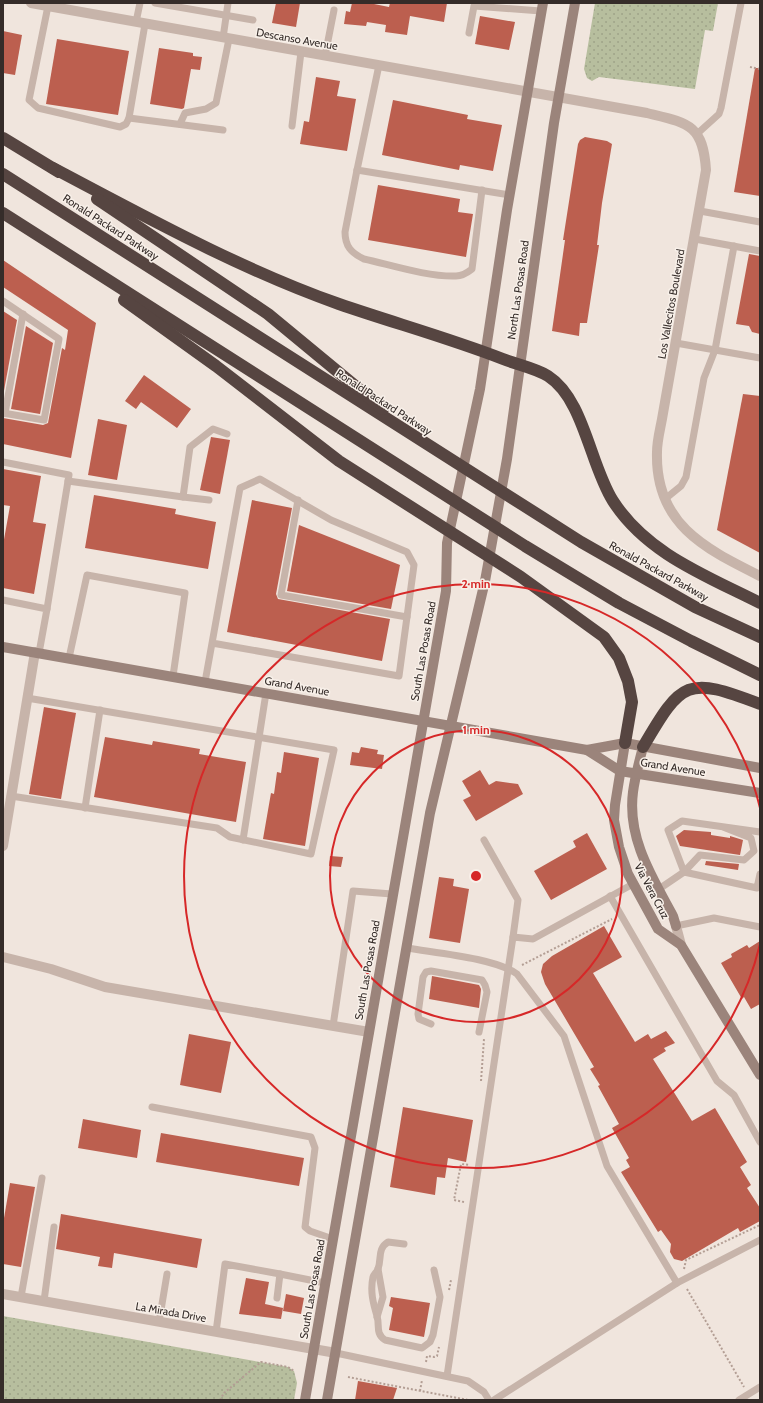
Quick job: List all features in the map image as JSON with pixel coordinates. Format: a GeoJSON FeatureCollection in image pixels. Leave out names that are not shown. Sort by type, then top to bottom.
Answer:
{"type":"FeatureCollection","features":[{"type":"Feature","properties":{"kind":"highway"},"geometry":{"type":"LineString","coordinates":[[3,138],[53,168],[268,314],[423,442]]}},
{"type":"Feature","properties":{"kind":"highway"},"geometry":{"type":"LineString","coordinates":[[53,168],[135,211],[258,270],[337,303],[538,370],[550,377],[562,389],[573,405],[600,478],[613,502],[639,534],[661,552],[760,604]]}},
{"type":"Feature","properties":{"kind":"highway","name":"Ronald Packard Parkway"},"geometry":{"type":"LineString","coordinates":[[3,174],[581,542],[695,607],[760,638]]}},
{"type":"Feature","properties":{"kind":"highway"},"geometry":{"type":"LineString","coordinates":[[7,216],[524,546],[619,603],[691,642],[760,675]]}},
{"type":"Feature","properties":{"kind":"highway"},"geometry":{"type":"LineString","coordinates":[[7,216],[216,366],[339,461],[521,577],[604,637],[619,658],[628,681],[632,702],[625,744]]}},
{"type":"Feature","properties":{"kind":"highway"},"geometry":{"type":"LineString","coordinates":[[643,747],[676,696],[689,688],[706,686],[723,690],[760,704]]}},
{"type":"Feature","properties":{"kind":"main road","name":"North Las Posas Road"},"geometry":{"type":"LineString","coordinates":[[451,725],[485,581],[507,460],[559,97],[575,3]]}},
{"type":"Feature","properties":{"kind":"main road","name":"North Las Posas Road"},"geometry":{"type":"LineString","coordinates":[[447,543],[486,352],[510,195],[542,7]]}},
{"type":"Feature","properties":{"kind":"main road","name":"South Las Posas Road"},"geometry":{"type":"LineString","coordinates":[[305,1400],[446,591],[447,543]]}},
{"type":"Feature","properties":{"kind":"main road","name":"Grand Avenue"},"geometry":{"type":"LineString","coordinates":[[3,646],[587,750],[625,744],[760,768]]}},
{"type":"Feature","properties":{"kind":"main road"},"geometry":{"type":"LineString","coordinates":[[327,1400],[430,813],[451,725]]}},
{"type":"Feature","properties":{"kind":"main road","name":"Via Vera Cruz"},"geometry":{"type":"LineString","coordinates":[[625,744],[614,820],[619,847],[633,884],[658,929],[681,945],[757,1063],[760,1075]]}},
{"type":"Feature","properties":{"kind":"main road","name":"Via Vera Cruz"},"geometry":{"type":"LineString","coordinates":[[643,747],[636,773],[633,793],[632,820],[640,853],[673,916],[676,926]]}},
{"type":"Feature","properties":{"kind":"main road","name":"Grand Avenue"},"geometry":{"type":"LineString","coordinates":[[587,750],[620,771],[760,793]]}},
{"type":"Feature","properties":{"kind":"street","name":"Descanso Avenue"},"geometry":{"type":"LineString","coordinates":[[31,3],[226,39],[559,97]]}},
{"type":"Feature","properties":{"kind":"street"},"geometry":{"type":"LineString","coordinates":[[559,97],[677,120],[698,133]]}},
{"type":"Feature","properties":{"kind":"street","name":"Los Vallecitos Boulevard"},"geometry":{"type":"LineString","coordinates":[[698,133],[705,151],[706,170],[657,452],[658,472],[666,499],[674,516],[689,533],[700,543],[760,576]]}},
{"type":"Feature","properties":{"kind":"street"},"geometry":{"type":"LineString","coordinates":[[3,846],[37,652]]}},
{"type":"Feature","properties":{"kind":"street","name":"Via Vera Cruz"},"geometry":{"type":"LineString","coordinates":[[676,926],[681,945]]}},
{"type":"Feature","properties":{"kind":"street"},"geometry":{"type":"LineString","coordinates":[[3,957],[51,969],[105,987],[369,1032]]}},
{"type":"Feature","properties":{"kind":"street","name":"La Mirada Drive"},"geometry":{"type":"LineString","coordinates":[[3,1294],[336,1353]]}},
{"type":"Feature","properties":{"kind":"lane"},"geometry":{"type":"LineString","coordinates":[[48,6],[29,100],[38,108],[120,127],[126,124],[129,118],[140,23],[140,3]]}},
{"type":"Feature","properties":{"kind":"lane"},"geometry":{"type":"LineString","coordinates":[[155,3],[253,20]]}},
{"type":"Feature","properties":{"kind":"lane"},"geometry":{"type":"LineString","coordinates":[[180,124],[185,113],[206,109],[216,102],[226,39],[226,16],[228,3]]}},
{"type":"Feature","properties":{"kind":"lane"},"geometry":{"type":"LineString","coordinates":[[698,133],[719,114],[722,108],[742,3]]}},
{"type":"Feature","properties":{"kind":"lane"},"geometry":{"type":"LineString","coordinates":[[469,33],[474,6],[542,7]]}},
{"type":"Feature","properties":{"kind":"lane"},"geometry":{"type":"LineString","coordinates":[[325,56],[334,10]]}},
{"type":"Feature","properties":{"kind":"lane"},"geometry":{"type":"LineString","coordinates":[[292,126],[301,52]]}},
{"type":"Feature","properties":{"kind":"lane"},"geometry":{"type":"LineString","coordinates":[[379,65],[345,232],[345,241],[349,250],[364,259],[423,272],[456,276],[464,274],[472,268],[482,190]]}},
{"type":"Feature","properties":{"kind":"lane"},"geometry":{"type":"LineString","coordinates":[[129,118],[223,130]]}},
{"type":"Feature","properties":{"kind":"lane"},"geometry":{"type":"LineString","coordinates":[[357,170],[510,195]]}},
{"type":"Feature","properties":{"kind":"lane"},"geometry":{"type":"LineString","coordinates":[[700,211],[760,222]]}},
{"type":"Feature","properties":{"kind":"lane"},"geometry":{"type":"LineString","coordinates":[[695,239],[760,251]]}},
{"type":"Feature","properties":{"kind":"lane"},"geometry":{"type":"LineString","coordinates":[[666,499],[681,486],[686,477],[704,378],[716,350],[734,246]]}},
{"type":"Feature","properties":{"kind":"lane"},"geometry":{"type":"LineString","coordinates":[[3,301],[23,314],[59,340],[44,420],[4,413],[23,314]]}},
{"type":"Feature","properties":{"kind":"lane"},"geometry":{"type":"LineString","coordinates":[[676,343],[760,358]]}},
{"type":"Feature","properties":{"kind":"lane"},"geometry":{"type":"LineString","coordinates":[[184,497],[190,447],[213,429],[227,434]]}},
{"type":"Feature","properties":{"kind":"lane"},"geometry":{"type":"LineString","coordinates":[[3,462],[68,475],[47,608],[37,652]]}},
{"type":"Feature","properties":{"kind":"lane"},"geometry":{"type":"LineString","coordinates":[[205,682],[212,643],[240,488],[260,479],[331,520],[407,552],[414,565],[399,676],[212,643]]}},
{"type":"Feature","properties":{"kind":"lane"},"geometry":{"type":"LineString","coordinates":[[68,481],[209,500]]}},
{"type":"Feature","properties":{"kind":"lane"},"geometry":{"type":"LineString","coordinates":[[298,500],[281,595],[407,617]]}},
{"type":"Feature","properties":{"kind":"lane"},"geometry":{"type":"LineString","coordinates":[[69,658],[87,575],[185,593],[173,676]]}},
{"type":"Feature","properties":{"kind":"lane"},"geometry":{"type":"LineString","coordinates":[[3,600],[47,608]]}},
{"type":"Feature","properties":{"kind":"lane"},"geometry":{"type":"LineString","coordinates":[[243,840],[266,693]]}},
{"type":"Feature","properties":{"kind":"lane"},"geometry":{"type":"LineString","coordinates":[[11,796],[217,828],[230,837],[311,854],[334,750],[28,698]]}},
{"type":"Feature","properties":{"kind":"lane"},"geometry":{"type":"LineString","coordinates":[[84,808],[100,710]]}},
{"type":"Feature","properties":{"kind":"lane"},"geometry":{"type":"LineString","coordinates":[[684,872],[668,830],[682,821],[760,832]]}},
{"type":"Feature","properties":{"kind":"lane"},"geometry":{"type":"LineString","coordinates":[[659,889],[684,872],[700,855],[744,860],[754,851],[751,838],[723,827]]}},
{"type":"Feature","properties":{"kind":"lane"},"geometry":{"type":"LineString","coordinates":[[447,1376],[510,969],[518,900],[484,840]]}},
{"type":"Feature","properties":{"kind":"lane"},"geometry":{"type":"LineString","coordinates":[[684,872],[757,888],[760,874]]}},
{"type":"Feature","properties":{"kind":"lane"},"geometry":{"type":"LineString","coordinates":[[513,937],[533,939],[633,884]]}},
{"type":"Feature","properties":{"kind":"lane"},"geometry":{"type":"LineString","coordinates":[[333,1026],[353,891],[392,894]]}},
{"type":"Feature","properties":{"kind":"lane"},"geometry":{"type":"LineString","coordinates":[[610,896],[717,1081],[734,1095],[760,1142]]}},
{"type":"Feature","properties":{"kind":"lane"},"geometry":{"type":"LineString","coordinates":[[676,926],[714,918],[760,927]]}},
{"type":"Feature","properties":{"kind":"lane"},"geometry":{"type":"LineString","coordinates":[[407,948],[490,962],[510,969],[517,974],[564,1036],[607,1166],[678,1283]]}},
{"type":"Feature","properties":{"kind":"lane"},"geometry":{"type":"LineString","coordinates":[[431,1024],[420,1019],[418,1014],[423,977],[426,972],[472,977],[482,980],[486,985],[482,1034]]}},
{"type":"Feature","properties":{"kind":"lane"},"geometry":{"type":"LineString","coordinates":[[152,1107],[310,1137],[315,1148],[305,1227],[310,1231],[333,1239]]}},
{"type":"Feature","properties":{"kind":"lane"},"geometry":{"type":"LineString","coordinates":[[21,1297],[42,1178]]}},
{"type":"Feature","properties":{"kind":"lane"},"geometry":{"type":"LineString","coordinates":[[44,1301],[54,1227]]}},
{"type":"Feature","properties":{"kind":"lane"},"geometry":{"type":"LineString","coordinates":[[494,1400],[678,1283],[760,1240]]}},
{"type":"Feature","properties":{"kind":"lane"},"geometry":{"type":"LineString","coordinates":[[404,1244],[388,1242],[383,1245],[380,1252],[378,1270],[383,1296],[378,1317],[378,1334],[385,1340],[422,1348],[426,1346],[433,1335],[440,1297],[434,1270]]}},
{"type":"Feature","properties":{"kind":"lane"},"geometry":{"type":"LineString","coordinates":[[216,1332],[225,1264],[325,1283]]}},
{"type":"Feature","properties":{"kind":"lane"},"geometry":{"type":"LineString","coordinates":[[378,1270],[373,1275],[371,1290],[375,1311],[378,1317]]}},
{"type":"Feature","properties":{"kind":"lane"},"geometry":{"type":"LineString","coordinates":[[159,1322],[167,1274]]}},
{"type":"Feature","properties":{"kind":"lane"},"geometry":{"type":"LineString","coordinates":[[277,1298],[280,1274]]}},
{"type":"Feature","properties":{"kind":"lane"},"geometry":{"type":"LineString","coordinates":[[336,1353],[468,1381],[484,1392],[489,1400]]}},
{"type":"Feature","properties":{"kind":"lane"},"geometry":{"type":"LineString","coordinates":[[739,1400],[760,1387]]}},
{"type":"Feature","properties":{"kind":"path"},"geometry":{"type":"LineString","coordinates":[[750,67],[760,69]]}},
{"type":"Feature","properties":{"kind":"path"},"geometry":{"type":"LineString","coordinates":[[510,969],[543,956],[620,914]]}},
{"type":"Feature","properties":{"kind":"path"},"geometry":{"type":"LineString","coordinates":[[480,1088],[482,1034]]}},
{"type":"Feature","properties":{"kind":"path"},"geometry":{"type":"LineString","coordinates":[[463,1208],[464,1202],[454,1200],[458,1177],[461,1164],[471,1165]]}},
{"type":"Feature","properties":{"kind":"path"},"geometry":{"type":"LineString","coordinates":[[748,1394],[688,1293],[684,1273],[686,1260],[760,1225]]}},
{"type":"Feature","properties":{"kind":"path"},"geometry":{"type":"LineString","coordinates":[[449,1290],[452,1275]]}},
{"type":"Feature","properties":{"kind":"path"},"geometry":{"type":"LineString","coordinates":[[420,1391],[427,1356],[437,1356],[439,1344]]}},
{"type":"Feature","properties":{"kind":"path"},"geometry":{"type":"LineString","coordinates":[[220,1400],[224,1393],[261,1362],[288,1367],[294,1371]]}},
{"type":"Feature","properties":{"kind":"path"},"geometry":{"type":"LineString","coordinates":[[348,1377],[468,1400]]}},
{"type":"Feature","properties":{"kind":"green space"},"geometry":{"type":"Polygon","coordinates":[[[595,3],[718,3],[713,31],[705,30],[695,89],[599,77],[592,81],[587,78],[584,69],[595,3]]]}},
{"type":"Feature","properties":{"kind":"green space"},"geometry":{"type":"Polygon","coordinates":[[[3,1316],[288,1367],[294,1371],[297,1383],[294,1400],[3,1400],[3,1316]]]}},
{"type":"Feature","properties":{"kind":"building"},"geometry":{"type":"Polygon","coordinates":[[[276,3],[300,3],[296,27],[272,23],[276,3]]]}},
{"type":"Feature","properties":{"kind":"building"},"geometry":{"type":"Polygon","coordinates":[[[352,3],[369,3],[389,7],[390,3],[447,3],[444,22],[410,16],[407,35],[385,32],[386,25],[367,22],[366,26],[344,24],[346,11],[350,12],[352,3]]]}},
{"type":"Feature","properties":{"kind":"building"},"geometry":{"type":"Polygon","coordinates":[[[480,16],[515,22],[509,50],[475,44],[480,16]]]}},
{"type":"Feature","properties":{"kind":"building"},"geometry":{"type":"Polygon","coordinates":[[[3,31],[22,35],[15,75],[3,73],[3,31]]]}},
{"type":"Feature","properties":{"kind":"building"},"geometry":{"type":"Polygon","coordinates":[[[57,39],[129,51],[118,115],[46,104],[57,39]]]}},
{"type":"Feature","properties":{"kind":"building"},"geometry":{"type":"Polygon","coordinates":[[[159,48],[193,53],[193,56],[202,57],[200,70],[191,69],[184,108],[182,109],[150,104],[159,48]]]}},
{"type":"Feature","properties":{"kind":"building"},"geometry":{"type":"Polygon","coordinates":[[[755,68],[760,68],[760,196],[734,192],[755,68]]]}},
{"type":"Feature","properties":{"kind":"building"},"geometry":{"type":"Polygon","coordinates":[[[316,77],[340,81],[337,96],[356,99],[347,151],[300,144],[304,121],[309,122],[316,77]]]}},
{"type":"Feature","properties":{"kind":"building"},"geometry":{"type":"Polygon","coordinates":[[[393,100],[468,115],[467,119],[502,125],[493,171],[460,165],[459,170],[382,155],[393,100]]]}},
{"type":"Feature","properties":{"kind":"building"},"geometry":{"type":"Polygon","coordinates":[[[585,137],[607,141],[612,144],[602,203],[597,245],[599,245],[587,323],[580,323],[579,336],[552,331],[565,240],[563,240],[578,144],[580,140],[585,137]]]}},
{"type":"Feature","properties":{"kind":"building"},"geometry":{"type":"Polygon","coordinates":[[[378,185],[460,199],[458,212],[473,214],[466,257],[368,240],[378,185]]]}},
{"type":"Feature","properties":{"kind":"building"},"geometry":{"type":"Polygon","coordinates":[[[749,254],[760,256],[760,334],[752,332],[749,326],[736,324],[749,254]]]}},
{"type":"Feature","properties":{"kind":"building"},"geometry":{"type":"Polygon","coordinates":[[[3,260],[96,323],[71,458],[3,444],[3,418],[43,425],[48,423],[62,348],[65,350],[68,330],[3,287],[3,260]]]}},
{"type":"Feature","properties":{"kind":"building"},"geometry":{"type":"Polygon","coordinates":[[[3,311],[17,320],[3,396],[3,311]]]}},
{"type":"Feature","properties":{"kind":"building"},"geometry":{"type":"Polygon","coordinates":[[[26,326],[53,343],[40,414],[11,409],[26,326]]]}},
{"type":"Feature","properties":{"kind":"building"},"geometry":{"type":"Polygon","coordinates":[[[144,375],[191,409],[177,428],[141,402],[136,409],[125,401],[144,375]]]}},
{"type":"Feature","properties":{"kind":"building"},"geometry":{"type":"Polygon","coordinates":[[[743,394],[760,396],[760,553],[717,530],[743,394]]]}},
{"type":"Feature","properties":{"kind":"building"},"geometry":{"type":"Polygon","coordinates":[[[98,419],[127,425],[117,480],[88,475],[98,419]]]}},
{"type":"Feature","properties":{"kind":"building"},"geometry":{"type":"Polygon","coordinates":[[[211,437],[230,440],[220,494],[200,490],[211,437]]]}},
{"type":"Feature","properties":{"kind":"building"},"geometry":{"type":"Polygon","coordinates":[[[3,469],[41,476],[33,522],[46,524],[34,594],[3,588],[3,545],[10,506],[3,505],[3,469]]]}},
{"type":"Feature","properties":{"kind":"building"},"geometry":{"type":"Polygon","coordinates":[[[94,495],[176,509],[175,514],[216,522],[208,569],[85,548],[94,495]]]}},
{"type":"Feature","properties":{"kind":"building"},"geometry":{"type":"Polygon","coordinates":[[[252,500],[292,508],[276,594],[278,599],[390,619],[382,661],[227,632],[252,500]]]}},
{"type":"Feature","properties":{"kind":"building"},"geometry":{"type":"Polygon","coordinates":[[[299,525],[400,565],[391,609],[287,591],[299,525]]]}},
{"type":"Feature","properties":{"kind":"building"},"geometry":{"type":"Polygon","coordinates":[[[44,707],[76,713],[61,799],[29,794],[44,707]]]}},
{"type":"Feature","properties":{"kind":"building"},"geometry":{"type":"Polygon","coordinates":[[[105,737],[152,745],[153,741],[200,749],[199,754],[246,762],[236,822],[94,797],[105,737]]]}},
{"type":"Feature","properties":{"kind":"building"},"geometry":{"type":"Polygon","coordinates":[[[361,747],[378,750],[377,754],[384,755],[382,769],[350,765],[352,752],[359,753],[361,747]]]}},
{"type":"Feature","properties":{"kind":"building"},"geometry":{"type":"Polygon","coordinates":[[[284,752],[319,758],[305,846],[263,839],[271,793],[274,794],[277,772],[281,773],[284,752]]]}},
{"type":"Feature","properties":{"kind":"building"},"geometry":{"type":"Polygon","coordinates":[[[480,770],[489,785],[496,781],[518,784],[523,794],[476,821],[463,800],[471,796],[462,781],[480,770]]]}},
{"type":"Feature","properties":{"kind":"building"},"geometry":{"type":"Polygon","coordinates":[[[684,830],[711,832],[711,835],[730,838],[730,836],[743,840],[740,855],[680,846],[676,836],[684,830]]]}},
{"type":"Feature","properties":{"kind":"building"},"geometry":{"type":"Polygon","coordinates":[[[587,833],[607,869],[551,900],[534,871],[576,847],[573,841],[587,833]]]}},
{"type":"Feature","properties":{"kind":"building"},"geometry":{"type":"Polygon","coordinates":[[[330,856],[343,857],[341,867],[329,866],[330,856]]]}},
{"type":"Feature","properties":{"kind":"building"},"geometry":{"type":"Polygon","coordinates":[[[706,861],[739,864],[738,870],[705,865],[706,861]]]}},
{"type":"Feature","properties":{"kind":"building"},"geometry":{"type":"Polygon","coordinates":[[[439,877],[454,879],[453,886],[469,889],[460,943],[429,938],[439,877]]]}},
{"type":"Feature","properties":{"kind":"building"},"geometry":{"type":"Polygon","coordinates":[[[604,926],[622,957],[593,973],[635,1042],[648,1034],[651,1039],[666,1031],[675,1043],[664,1048],[666,1051],[653,1059],[692,1121],[715,1108],[747,1162],[740,1167],[751,1185],[747,1188],[760,1208],[760,1221],[740,1232],[738,1228],[682,1261],[674,1259],[670,1252],[671,1244],[661,1230],[658,1232],[621,1172],[630,1167],[626,1160],[629,1158],[612,1128],[619,1124],[598,1086],[600,1085],[590,1069],[594,1067],[545,984],[541,972],[543,964],[552,956],[604,926]]]}},
{"type":"Feature","properties":{"kind":"building"},"geometry":{"type":"Polygon","coordinates":[[[760,941],[760,1004],[751,1009],[744,997],[742,999],[721,963],[732,957],[731,954],[747,945],[749,948],[760,941]]]}},
{"type":"Feature","properties":{"kind":"building"},"geometry":{"type":"Polygon","coordinates":[[[432,976],[479,985],[481,989],[479,1008],[429,999],[432,976]]]}},
{"type":"Feature","properties":{"kind":"building"},"geometry":{"type":"Polygon","coordinates":[[[189,1034],[231,1042],[221,1093],[180,1085],[189,1034]]]}},
{"type":"Feature","properties":{"kind":"building"},"geometry":{"type":"Polygon","coordinates":[[[403,1107],[473,1120],[466,1162],[448,1158],[445,1178],[437,1177],[435,1195],[390,1187],[403,1107]]]}},
{"type":"Feature","properties":{"kind":"building"},"geometry":{"type":"Polygon","coordinates":[[[83,1119],[141,1130],[137,1158],[78,1148],[83,1119]]]}},
{"type":"Feature","properties":{"kind":"building"},"geometry":{"type":"Polygon","coordinates":[[[161,1133],[304,1158],[299,1186],[156,1162],[161,1133]]]}},
{"type":"Feature","properties":{"kind":"building"},"geometry":{"type":"Polygon","coordinates":[[[10,1183],[35,1187],[21,1267],[3,1264],[3,1224],[10,1183]]]}},
{"type":"Feature","properties":{"kind":"building"},"geometry":{"type":"Polygon","coordinates":[[[61,1214],[202,1239],[197,1268],[114,1253],[112,1268],[98,1266],[100,1257],[56,1249],[61,1214]]]}},
{"type":"Feature","properties":{"kind":"building"},"geometry":{"type":"Polygon","coordinates":[[[246,1278],[269,1282],[265,1304],[283,1308],[281,1319],[239,1314],[246,1278]]]}},
{"type":"Feature","properties":{"kind":"building"},"geometry":{"type":"Polygon","coordinates":[[[286,1294],[304,1298],[301,1314],[283,1311],[286,1294]]]}},
{"type":"Feature","properties":{"kind":"building"},"geometry":{"type":"Polygon","coordinates":[[[391,1297],[430,1303],[424,1337],[389,1330],[393,1308],[389,1306],[391,1297]]]}},
{"type":"Feature","properties":{"kind":"building"},"geometry":{"type":"Polygon","coordinates":[[[358,1381],[397,1388],[393,1400],[355,1400],[358,1381]]]}}]}
